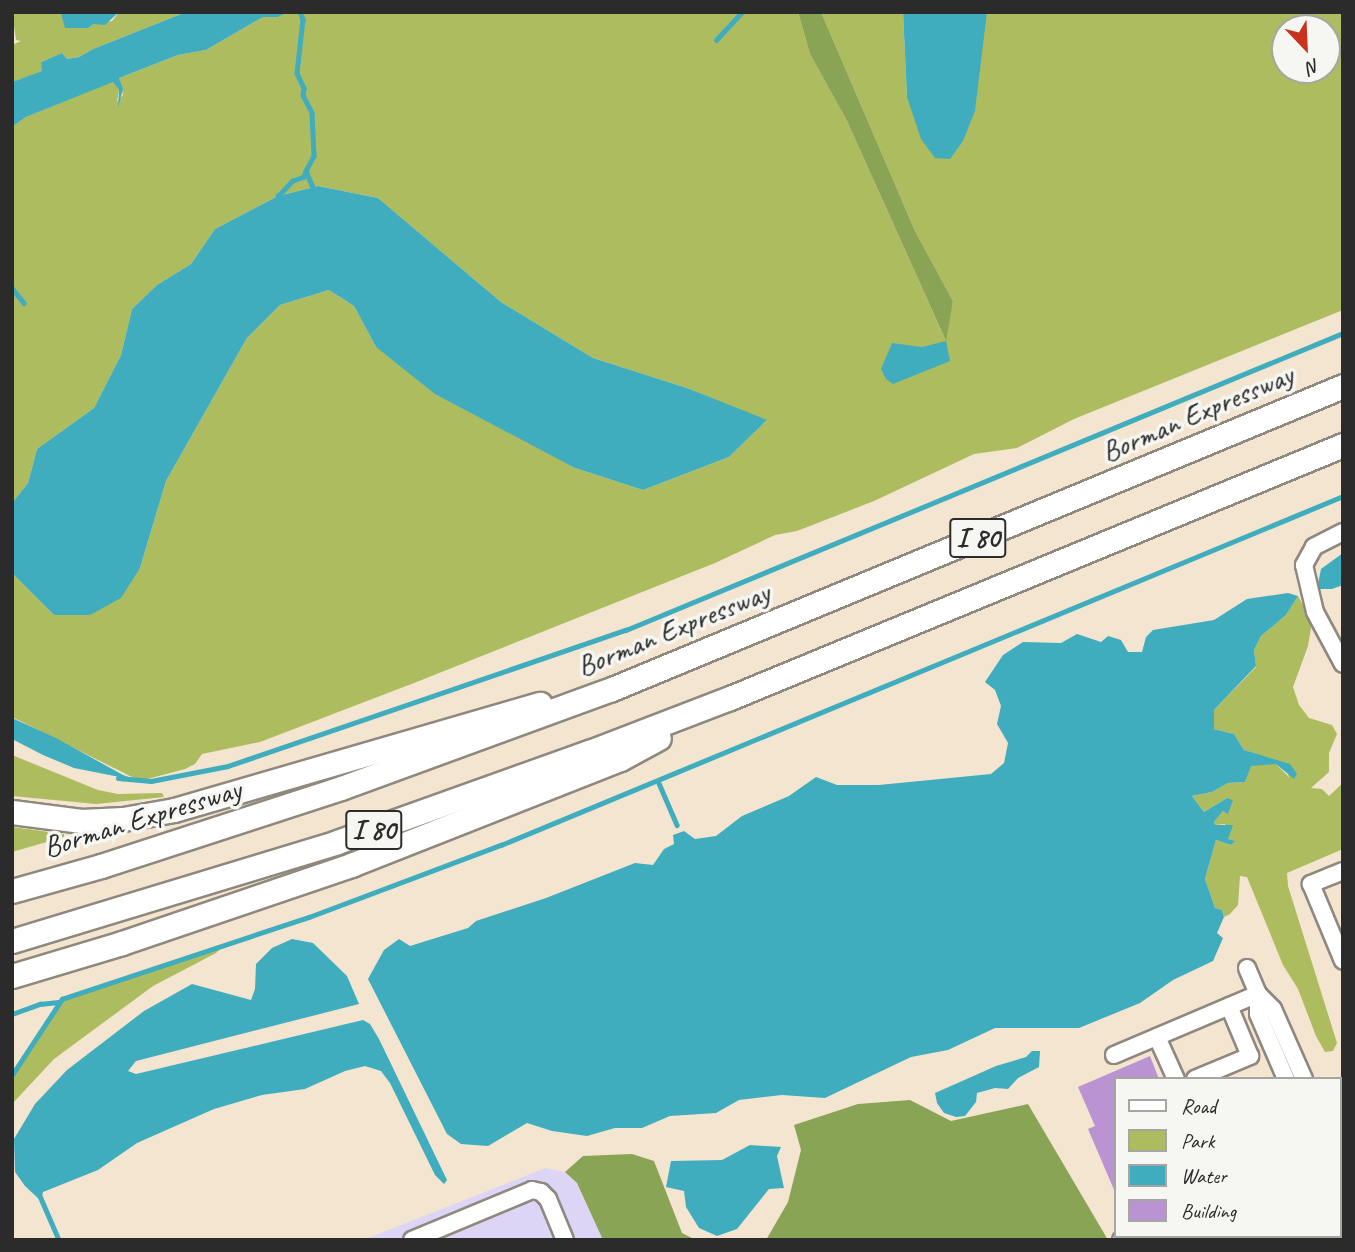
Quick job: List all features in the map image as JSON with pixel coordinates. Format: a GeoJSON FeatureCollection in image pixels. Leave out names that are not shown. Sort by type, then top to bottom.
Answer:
{"type":"FeatureCollection","features":[{"type":"Feature","properties":{"kind":"highway","name":"Borman Expressway"},"geometry":{"type":"LineString","coordinates":[[12,891],[101,866],[328,793],[612,689],[1343,386]]}},
{"type":"Feature","properties":{"kind":"highway","name":"I 80"},"geometry":{"type":"LineString","coordinates":[[12,941],[337,842],[463,799],[730,698],[1343,445]]}},
{"type":"Feature","properties":{"kind":"highway"},"geometry":{"type":"LineString","coordinates":[[12,812],[81,821],[123,819],[174,810],[511,710],[612,689]]}},
{"type":"Feature","properties":{"kind":"highway"},"geometry":{"type":"LineString","coordinates":[[12,976],[122,943],[271,893],[462,823],[620,760],[730,698]]}},
{"type":"Feature","properties":{"kind":"street"},"geometry":{"type":"LineString","coordinates":[[1343,532],[1314,547],[1306,558],[1304,572],[1315,612],[1343,664]]}},
{"type":"Feature","properties":{"kind":"street"},"geometry":{"type":"LineString","coordinates":[[1343,871],[1311,884],[1343,961]]}},
{"type":"Feature","properties":{"kind":"street"},"geometry":{"type":"LineString","coordinates":[[1247,968],[1258,994],[1273,1009],[1303,1077]]}},
{"type":"Feature","properties":{"kind":"street"},"geometry":{"type":"LineString","coordinates":[[1114,1055],[1258,994]]}},
{"type":"Feature","properties":{"kind":"street"},"geometry":{"type":"LineString","coordinates":[[1258,994],[1258,1014],[1285,1077]]}},
{"type":"Feature","properties":{"kind":"street"},"geometry":{"type":"LineString","coordinates":[[1200,1077],[1250,1056],[1229,1006]]}},
{"type":"Feature","properties":{"kind":"street"},"geometry":{"type":"LineString","coordinates":[[1157,1037],[1175,1077]]}},
{"type":"Feature","properties":{"kind":"street"},"geometry":{"type":"LineString","coordinates":[[412,1240],[526,1192],[537,1191],[548,1199],[565,1240]]}},
{"type":"Feature","properties":{"kind":"shaded area"},"geometry":{"type":"Polygon","coordinates":[[[546,1168],[565,1172],[577,1183],[608,1240],[363,1240],[546,1168]]]}},
{"type":"Feature","properties":{"kind":"green space"},"geometry":{"type":"Polygon","coordinates":[[[12,12],[66,12],[61,14],[66,28],[88,28],[94,24],[112,21],[119,12],[186,12],[79,57],[67,59],[62,53],[41,62],[43,71],[12,82],[12,45],[21,41],[16,40],[12,12]]]}},
{"type":"Feature","properties":{"kind":"green space"},"geometry":{"type":"Polygon","coordinates":[[[289,12],[798,12],[810,54],[847,121],[945,339],[953,301],[915,231],[821,12],[903,12],[907,97],[980,50],[987,12],[1343,12],[1343,310],[1074,419],[1017,448],[974,454],[874,501],[797,531],[775,535],[715,563],[414,683],[260,742],[202,754],[195,764],[185,769],[140,781],[12,717],[12,573],[54,615],[90,615],[140,568],[166,481],[247,338],[280,305],[329,290],[354,306],[376,347],[575,468],[643,490],[729,457],[766,421],[687,388],[593,358],[501,302],[378,198],[318,186],[278,196],[215,229],[191,264],[157,285],[132,309],[121,355],[94,408],[37,449],[28,483],[12,503],[12,127],[26,117],[113,81],[119,90],[117,102],[123,95],[119,78],[178,55],[206,50],[263,17],[278,17],[289,12]]]}},
{"type":"Feature","properties":{"kind":"green space"},"geometry":{"type":"Polygon","coordinates":[[[798,12],[821,12],[915,231],[953,301],[946,341],[847,121],[810,54],[798,12]]]}},
{"type":"Feature","properties":{"kind":"green space"},"geometry":{"type":"Polygon","coordinates":[[[1298,596],[1309,616],[1311,628],[1308,646],[1293,687],[1299,705],[1309,718],[1332,725],[1337,734],[1329,753],[1329,772],[1311,788],[1322,789],[1329,796],[1343,783],[1343,849],[1287,873],[1288,886],[1337,1043],[1333,1051],[1325,1052],[1298,989],[1283,965],[1247,877],[1240,876],[1238,905],[1230,914],[1224,917],[1222,910],[1215,908],[1205,879],[1216,840],[1231,845],[1234,841],[1227,839],[1225,824],[1215,825],[1214,822],[1223,811],[1227,798],[1204,812],[1192,796],[1212,792],[1228,783],[1245,782],[1250,766],[1276,764],[1289,777],[1284,764],[1244,750],[1234,734],[1214,729],[1214,710],[1256,667],[1254,650],[1261,636],[1286,615],[1298,596]]]}},
{"type":"Feature","properties":{"kind":"green space"},"geometry":{"type":"Polygon","coordinates":[[[12,755],[98,790],[118,794],[162,793],[164,797],[96,804],[12,796],[12,755]]]}},
{"type":"Feature","properties":{"kind":"green space"},"geometry":{"type":"Polygon","coordinates":[[[12,827],[64,834],[64,837],[12,852],[12,827]]]}},
{"type":"Feature","properties":{"kind":"green space"},"geometry":{"type":"Polygon","coordinates":[[[223,946],[216,953],[153,986],[54,1059],[12,1104],[12,1075],[47,1026],[58,1002],[223,946]]]}},
{"type":"Feature","properties":{"kind":"green space"},"geometry":{"type":"Polygon","coordinates":[[[910,1100],[951,1121],[1028,1104],[1108,1240],[766,1240],[788,1202],[801,1150],[794,1125],[858,1104],[910,1100]]]}},
{"type":"Feature","properties":{"kind":"green space"},"geometry":{"type":"Polygon","coordinates":[[[632,1154],[654,1161],[682,1233],[696,1240],[603,1240],[577,1183],[565,1172],[583,1156],[632,1154]]]}},
{"type":"Feature","properties":{"kind":"water"},"geometry":{"type":"Polygon","coordinates":[[[119,12],[105,25],[65,28],[61,14],[119,12]]]}},
{"type":"Feature","properties":{"kind":"water"},"geometry":{"type":"Polygon","coordinates":[[[186,12],[289,12],[278,17],[263,17],[206,50],[178,55],[119,78],[123,89],[118,108],[119,90],[113,82],[26,117],[12,127],[12,82],[42,71],[41,62],[62,53],[67,59],[79,57],[186,12]]]}},
{"type":"Feature","properties":{"kind":"water"},"geometry":{"type":"Polygon","coordinates":[[[903,12],[987,12],[975,111],[963,141],[950,159],[935,158],[921,139],[907,97],[903,12]]]}},
{"type":"Feature","properties":{"kind":"water"},"geometry":{"type":"Polygon","coordinates":[[[318,186],[378,198],[501,302],[593,358],[687,388],[767,420],[729,457],[643,490],[575,468],[435,394],[376,347],[354,306],[329,290],[280,305],[247,338],[166,481],[140,568],[121,598],[90,615],[54,615],[12,573],[12,503],[28,483],[37,449],[94,408],[121,355],[132,309],[157,285],[191,264],[215,229],[278,196],[318,186]]]}},
{"type":"Feature","properties":{"kind":"water"},"geometry":{"type":"Polygon","coordinates":[[[946,341],[950,361],[893,384],[886,379],[881,369],[892,343],[922,347],[946,341]]]}},
{"type":"Feature","properties":{"kind":"water"},"geometry":{"type":"Polygon","coordinates":[[[1343,553],[1343,585],[1332,589],[1317,589],[1321,569],[1343,553]]]}},
{"type":"Feature","properties":{"kind":"water"},"geometry":{"type":"Polygon","coordinates":[[[1288,593],[1298,596],[1286,615],[1261,636],[1254,650],[1256,666],[1214,710],[1214,729],[1234,734],[1244,750],[1290,764],[1297,774],[1294,779],[1276,764],[1251,766],[1245,782],[1228,783],[1212,792],[1192,796],[1204,812],[1227,798],[1233,800],[1228,814],[1223,811],[1214,822],[1215,825],[1233,825],[1228,839],[1235,841],[1231,845],[1216,840],[1205,879],[1215,908],[1222,910],[1224,917],[1217,933],[1223,938],[1213,961],[1173,980],[1140,1003],[1079,1028],[995,1028],[948,1050],[911,1057],[825,1098],[782,1095],[739,1100],[716,1113],[670,1116],[642,1128],[615,1128],[587,1136],[552,1131],[527,1123],[488,1146],[461,1144],[447,1134],[368,979],[384,950],[399,939],[410,946],[468,928],[476,921],[546,898],[635,863],[653,865],[664,849],[674,844],[673,835],[684,831],[695,839],[716,836],[742,816],[789,796],[816,777],[837,785],[879,785],[991,774],[1004,763],[1008,743],[997,724],[1001,706],[995,690],[985,682],[1003,655],[1023,642],[1061,643],[1077,634],[1101,642],[1108,636],[1121,640],[1128,652],[1142,652],[1146,637],[1153,630],[1214,620],[1247,599],[1288,593]]]}},
{"type":"Feature","properties":{"kind":"water"},"geometry":{"type":"Polygon","coordinates":[[[12,718],[56,738],[123,775],[140,781],[74,768],[43,755],[12,739],[12,718]]]}},
{"type":"Feature","properties":{"kind":"water"},"geometry":{"type":"Polygon","coordinates":[[[292,939],[313,943],[347,976],[359,1004],[136,1061],[128,1071],[136,1074],[363,1020],[370,1024],[379,1039],[447,1180],[444,1184],[435,1175],[390,1083],[381,1071],[365,1066],[345,1071],[305,1089],[262,1095],[214,1109],[137,1143],[98,1170],[43,1192],[41,1201],[25,1186],[15,1172],[14,1139],[35,1104],[67,1070],[144,1011],[192,984],[251,1000],[255,989],[256,964],[272,948],[292,939]]]}},
{"type":"Feature","properties":{"kind":"water"},"geometry":{"type":"Polygon","coordinates":[[[1032,1051],[1040,1051],[1039,1067],[1018,1078],[1008,1089],[995,1088],[977,1093],[976,1102],[965,1116],[956,1117],[944,1113],[937,1103],[935,1093],[996,1066],[1026,1057],[1032,1051]]]}},
{"type":"Feature","properties":{"kind":"water"},"geometry":{"type":"Polygon","coordinates":[[[750,1145],[781,1147],[777,1156],[784,1188],[769,1189],[737,1229],[717,1236],[699,1228],[686,1207],[684,1191],[666,1187],[671,1161],[722,1160],[750,1145]]]}},
{"type":"Feature","properties":{"kind":"building"},"geometry":{"type":"Polygon","coordinates":[[[1150,1056],[1158,1077],[1114,1077],[1114,1190],[1088,1129],[1095,1126],[1078,1087],[1150,1056]]]}},
{"type":"Feature","properties":{"kind":"waterway"},"geometry":{"type":"LineString","coordinates":[[300,12],[303,19],[297,73],[304,88],[303,95],[312,113],[314,156],[306,171],[315,192]]}},
{"type":"Feature","properties":{"kind":"waterway"},"geometry":{"type":"LineString","coordinates":[[716,40],[742,12]]}},
{"type":"Feature","properties":{"kind":"waterway"},"geometry":{"type":"LineString","coordinates":[[280,199],[278,196],[292,181],[303,177],[306,171]]}},
{"type":"Feature","properties":{"kind":"waterway"},"geometry":{"type":"LineString","coordinates":[[12,288],[24,303]]}},
{"type":"Feature","properties":{"kind":"waterway"},"geometry":{"type":"LineString","coordinates":[[118,778],[151,781],[228,766],[626,630],[1343,333]]}},
{"type":"Feature","properties":{"kind":"waterway"},"geometry":{"type":"LineString","coordinates":[[12,1075],[62,999],[309,917],[501,845],[1343,496]]}},
{"type":"Feature","properties":{"kind":"waterway"},"geometry":{"type":"LineString","coordinates":[[658,781],[677,825]]}},
{"type":"Feature","properties":{"kind":"waterway"},"geometry":{"type":"LineString","coordinates":[[12,1014],[40,1004],[58,1002]]}},
{"type":"Feature","properties":{"kind":"waterway"},"geometry":{"type":"LineString","coordinates":[[40,1196],[59,1240]]}}]}
